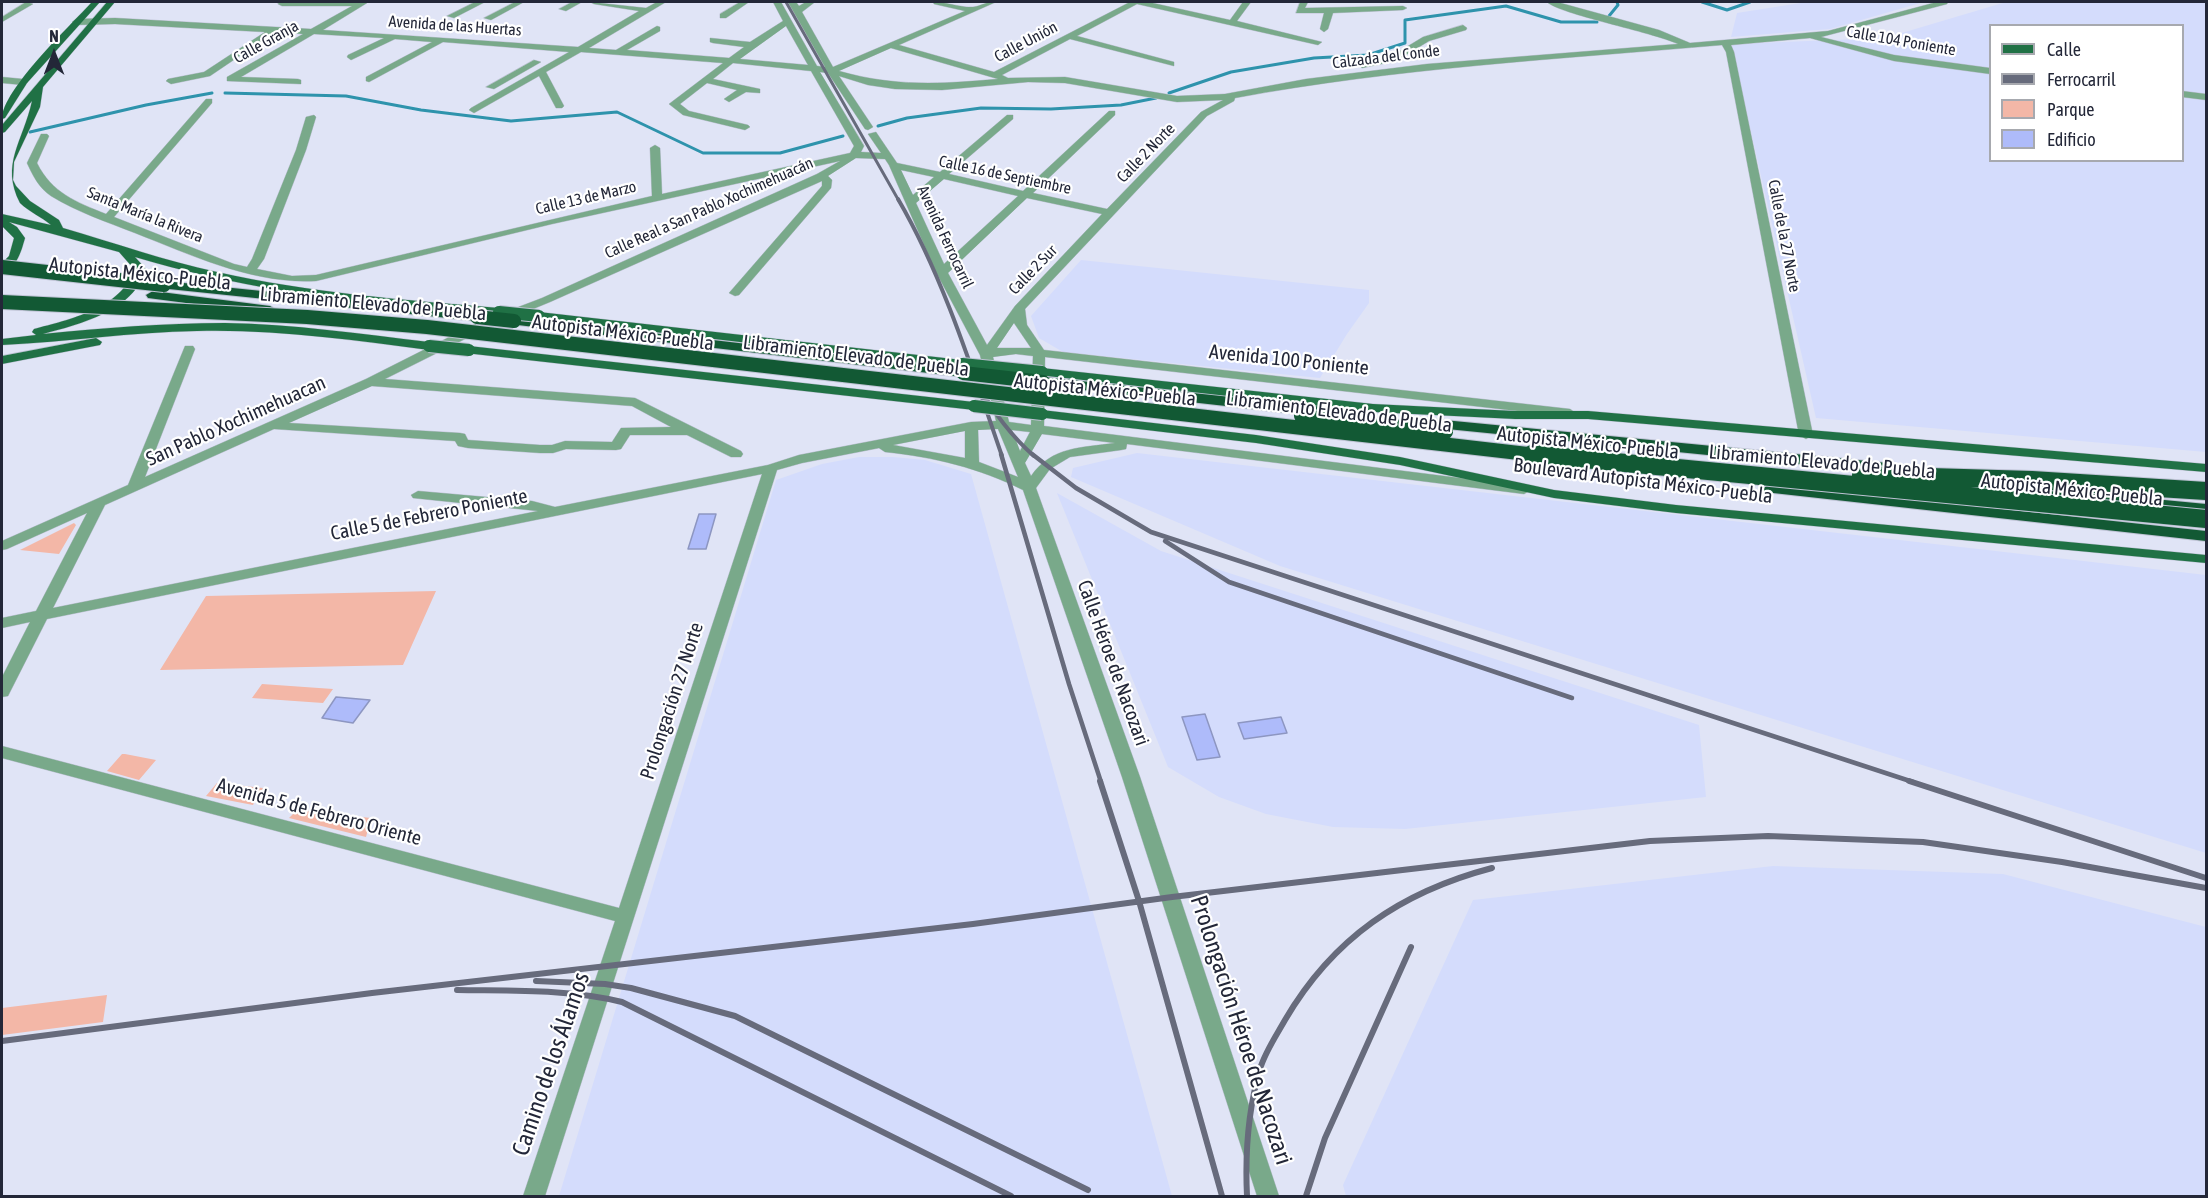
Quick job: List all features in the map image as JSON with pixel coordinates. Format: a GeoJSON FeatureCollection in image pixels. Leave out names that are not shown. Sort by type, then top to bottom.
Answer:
{"type":"FeatureCollection","features":[{"type":"Feature","properties":{"kind":"highway","name":"Autopista México-Puebla"},"geometry":{"type":"LineString","coordinates":[[2,268],[457,334],[514,321],[963,368],[1570,438],[2206,498]]}},
{"type":"Feature","properties":{"kind":"highway","name":"Autopista México-Puebla"},"geometry":{"type":"LineString","coordinates":[[2,279],[158,290],[483,327],[972,401],[1042,409],[1560,462],[2206,524]]}},
{"type":"Feature","properties":{"kind":"highway","name":"Libramiento Elevado de Puebla"},"geometry":{"type":"LineString","coordinates":[[2,292],[385,313],[1558,445],[2206,509]]}},
{"type":"Feature","properties":{"kind":"highway","name":"Libramiento Elevado de Puebla"},"geometry":{"type":"LineString","coordinates":[[2,302],[287,316],[427,327],[1555,457],[2206,519]]}},
{"type":"Feature","properties":{"kind":"highway"},"geometry":{"type":"LineString","coordinates":[[1555,457],[1618,471],[1918,507],[2206,536]]}},
{"type":"Feature","properties":{"kind":"highway"},"geometry":{"type":"LineString","coordinates":[[1858,475],[2032,480],[2206,491]]}},
{"type":"Feature","properties":{"kind":"main road"},"geometry":{"type":"LineString","coordinates":[[2,115],[10,106],[23,82],[96,2]]}},
{"type":"Feature","properties":{"kind":"main road"},"geometry":{"type":"LineString","coordinates":[[2,130],[111,2]]}},
{"type":"Feature","properties":{"kind":"main road"},"geometry":{"type":"LineString","coordinates":[[95,21],[105,17],[122,2]]}},
{"type":"Feature","properties":{"kind":"main road"},"geometry":{"type":"LineString","coordinates":[[39,88],[35,107],[9,162],[8,180],[26,202],[55,222],[60,232]]}},
{"type":"Feature","properties":{"kind":"main road"},"geometry":{"type":"LineString","coordinates":[[2,217],[217,276],[327,294],[539,316],[963,368]]}},
{"type":"Feature","properties":{"kind":"main road"},"geometry":{"type":"LineString","coordinates":[[2,222],[13,229],[20,238],[14,257],[2,268]]}},
{"type":"Feature","properties":{"kind":"main road"},"geometry":{"type":"LineString","coordinates":[[2,341],[88,316],[123,295],[140,277],[140,269],[122,250]]}},
{"type":"Feature","properties":{"kind":"main road"},"geometry":{"type":"LineString","coordinates":[[2,341],[132,330],[249,328],[972,401]]}},
{"type":"Feature","properties":{"kind":"main road"},"geometry":{"type":"LineString","coordinates":[[2,360],[119,339],[249,328]]}},
{"type":"Feature","properties":{"kind":"main road"},"geometry":{"type":"LineString","coordinates":[[1043,377],[1373,408],[1515,415],[1588,415],[2206,468]]}},
{"type":"Feature","properties":{"kind":"main road","name":"Boulevard Autopista México-Puebla"},"geometry":{"type":"LineString","coordinates":[[1042,409],[1400,461],[1554,494],[1688,510],[2206,559]]}},
{"type":"Feature","properties":{"kind":"street"},"geometry":{"type":"LineString","coordinates":[[282,4],[366,2]]}},
{"type":"Feature","properties":{"kind":"street"},"geometry":{"type":"LineString","coordinates":[[312,33],[366,2]]}},
{"type":"Feature","properties":{"kind":"street"},"geometry":{"type":"LineString","coordinates":[[451,16],[481,2]]}},
{"type":"Feature","properties":{"kind":"street"},"geometry":{"type":"LineString","coordinates":[[488,18],[520,2]]}},
{"type":"Feature","properties":{"kind":"street"},"geometry":{"type":"LineString","coordinates":[[563,9],[578,2]]}},
{"type":"Feature","properties":{"kind":"street"},"geometry":{"type":"LineString","coordinates":[[594,2],[646,10]]}},
{"type":"Feature","properties":{"kind":"street"},"geometry":{"type":"LineString","coordinates":[[474,110],[662,2]]}},
{"type":"Feature","properties":{"kind":"street"},"geometry":{"type":"LineString","coordinates":[[723,16],[745,2]]}},
{"type":"Feature","properties":{"kind":"street"},"geometry":{"type":"LineString","coordinates":[[777,2],[859,146],[853,155]]}},
{"type":"Feature","properties":{"kind":"street","name":"Avenida Ferrocarril"},"geometry":{"type":"LineString","coordinates":[[792,2],[831,71],[891,161],[942,272],[986,355]]}},
{"type":"Feature","properties":{"kind":"street"},"geometry":{"type":"LineString","coordinates":[[797,11],[811,2]]}},
{"type":"Feature","properties":{"kind":"street"},"geometry":{"type":"LineString","coordinates":[[937,2],[973,10]]}},
{"type":"Feature","properties":{"kind":"street"},"geometry":{"type":"LineString","coordinates":[[831,71],[992,2]]}},
{"type":"Feature","properties":{"kind":"street"},"geometry":{"type":"LineString","coordinates":[[1143,2],[1318,42]]}},
{"type":"Feature","properties":{"kind":"street","name":"Calle Unión"},"geometry":{"type":"LineString","coordinates":[[995,75],[1069,36],[1143,2]]}},
{"type":"Feature","properties":{"kind":"street"},"geometry":{"type":"LineString","coordinates":[[1232,23],[1247,2]]}},
{"type":"Feature","properties":{"kind":"street"},"geometry":{"type":"LineString","coordinates":[[1304,2],[1299,11],[1325,8],[1403,8]]}},
{"type":"Feature","properties":{"kind":"street"},"geometry":{"type":"LineString","coordinates":[[1551,2],[1584,14],[1656,30],[1690,46]]}},
{"type":"Feature","properties":{"kind":"street","name":"Calzada del Conde"},"geometry":{"type":"LineString","coordinates":[[831,71],[868,82],[918,87],[1013,80],[1065,80],[1177,99],[1237,96],[1306,82],[1427,67],[1690,46],[1728,48],[1851,29],[1944,2]]}},
{"type":"Feature","properties":{"kind":"street"},"geometry":{"type":"LineString","coordinates":[[2,20],[30,4]]}},
{"type":"Feature","properties":{"kind":"street"},"geometry":{"type":"LineString","coordinates":[[1324,29],[1325,8]]}},
{"type":"Feature","properties":{"kind":"street","name":"Avenida de las Huertas"},"geometry":{"type":"LineString","coordinates":[[76,22],[95,21],[394,37],[731,61],[831,71]]}},
{"type":"Feature","properties":{"kind":"street"},"geometry":{"type":"LineString","coordinates":[[745,127],[686,113],[674,104],[752,45],[789,21]]}},
{"type":"Feature","properties":{"kind":"street"},"geometry":{"type":"LineString","coordinates":[[1306,82],[1319,74],[1333,70],[1393,59],[1426,39],[1463,28]]}},
{"type":"Feature","properties":{"kind":"street"},"geometry":{"type":"LineString","coordinates":[[617,53],[657,29]]}},
{"type":"Feature","properties":{"kind":"street"},"geometry":{"type":"LineString","coordinates":[[171,81],[207,74],[272,31]]}},
{"type":"Feature","properties":{"kind":"street","name":"Calle Granja"},"geometry":{"type":"LineString","coordinates":[[298,82],[230,79],[312,33]]}},
{"type":"Feature","properties":{"kind":"street"},"geometry":{"type":"LineString","coordinates":[[1069,36],[1171,64]]}},
{"type":"Feature","properties":{"kind":"street","name":"Calle 104 Poniente"},"geometry":{"type":"LineString","coordinates":[[1807,36],[1894,58],[1989,71]]}},
{"type":"Feature","properties":{"kind":"street"},"geometry":{"type":"LineString","coordinates":[[351,57],[394,37]]}},
{"type":"Feature","properties":{"kind":"street"},"geometry":{"type":"LineString","coordinates":[[713,40],[752,45]]}},
{"type":"Feature","properties":{"kind":"street"},"geometry":{"type":"LineString","coordinates":[[1728,48],[1822,40]]}},
{"type":"Feature","properties":{"kind":"street"},"geometry":{"type":"LineString","coordinates":[[369,79],[440,41]]}},
{"type":"Feature","properties":{"kind":"street"},"geometry":{"type":"LineString","coordinates":[[892,46],[1013,80]]}},
{"type":"Feature","properties":{"kind":"street"},"geometry":{"type":"LineString","coordinates":[[543,48],[489,83],[561,49]]}},
{"type":"Feature","properties":{"kind":"street","name":"Calle de la 27 Norte"},"geometry":{"type":"LineString","coordinates":[[1728,48],[1806,435]]}},
{"type":"Feature","properties":{"kind":"street"},"geometry":{"type":"LineString","coordinates":[[541,71],[559,106]]}},
{"type":"Feature","properties":{"kind":"street"},"geometry":{"type":"LineString","coordinates":[[2,80],[23,82]]}},
{"type":"Feature","properties":{"kind":"street"},"geometry":{"type":"LineString","coordinates":[[705,80],[756,91]]}},
{"type":"Feature","properties":{"kind":"street"},"geometry":{"type":"LineString","coordinates":[[729,99],[744,89]]}},
{"type":"Feature","properties":{"kind":"street"},"geometry":{"type":"LineString","coordinates":[[2184,94],[2206,97]]}},
{"type":"Feature","properties":{"kind":"street","name":"Calle 2 Norte"},"geometry":{"type":"LineString","coordinates":[[1110,213],[1204,114],[1237,96]]}},
{"type":"Feature","properties":{"kind":"street","name":"Calle 2 Norte"},"geometry":{"type":"LineString","coordinates":[[1177,99],[1193,105],[1204,114]]}},
{"type":"Feature","properties":{"kind":"street"},"geometry":{"type":"LineString","coordinates":[[108,218],[209,101]]}},
{"type":"Feature","properties":{"kind":"street"},"geometry":{"type":"LineString","coordinates":[[942,272],[1112,112]]}},
{"type":"Feature","properties":{"kind":"street"},"geometry":{"type":"LineString","coordinates":[[250,271],[258,259],[301,150],[311,117]]}},
{"type":"Feature","properties":{"kind":"street"},"geometry":{"type":"LineString","coordinates":[[910,203],[1010,117]]}},
{"type":"Feature","properties":{"kind":"street","name":"Santa María la Rivera"},"geometry":{"type":"LineString","coordinates":[[44,136],[32,163],[41,181],[68,202],[231,267],[292,279]]}},
{"type":"Feature","properties":{"kind":"street"},"geometry":{"type":"LineString","coordinates":[[655,148],[657,197]]}},
{"type":"Feature","properties":{"kind":"street","name":"Calle 13 de Marzo"},"geometry":{"type":"LineString","coordinates":[[292,279],[316,278],[657,197],[853,155],[891,161]]}},
{"type":"Feature","properties":{"kind":"street","name":"Calle Real a San Pablo Xochimehuacán"},"geometry":{"type":"LineString","coordinates":[[483,327],[821,176],[853,155]]}},
{"type":"Feature","properties":{"kind":"street","name":"Calle 16 de Septiembre"},"geometry":{"type":"LineString","coordinates":[[891,161],[942,177],[1110,213]]}},
{"type":"Feature","properties":{"kind":"street"},"geometry":{"type":"LineString","coordinates":[[735,293],[827,186],[827,180],[821,176]]}},
{"type":"Feature","properties":{"kind":"street","name":"Calle 2 Sur"},"geometry":{"type":"LineString","coordinates":[[986,355],[1018,308],[1110,213]]}},
{"type":"Feature","properties":{"kind":"street"},"geometry":{"type":"LineString","coordinates":[[217,276],[231,267]]}},
{"type":"Feature","properties":{"kind":"street"},"geometry":{"type":"LineString","coordinates":[[1018,308],[1023,331],[1039,352],[1036,429],[1028,451],[1019,462]]}},
{"type":"Feature","properties":{"kind":"street","name":"San Pablo Xochimehuacan"},"geometry":{"type":"LineString","coordinates":[[2,546],[370,382],[483,327]]}},
{"type":"Feature","properties":{"kind":"street"},"geometry":{"type":"LineString","coordinates":[[134,487],[189,349]]}},
{"type":"Feature","properties":{"kind":"street","name":"Avenida 100 Poniente"},"geometry":{"type":"LineString","coordinates":[[986,355],[998,351],[1039,352],[1588,415]]}},
{"type":"Feature","properties":{"kind":"street","name":"Calle Héroe de Nacozari"},"geometry":{"type":"LineString","coordinates":[[986,355],[1003,425],[1029,488],[1166,878]]}},
{"type":"Feature","properties":{"kind":"street"},"geometry":{"type":"LineString","coordinates":[[370,382],[635,402],[736,454]]}},
{"type":"Feature","properties":{"kind":"street"},"geometry":{"type":"LineString","coordinates":[[273,425],[460,437],[463,443],[468,444],[540,449],[553,449],[565,445],[616,446],[626,431],[689,431]]}},
{"type":"Feature","properties":{"kind":"street","name":"Calle 5 de Febrero Poniente"},"geometry":{"type":"LineString","coordinates":[[2,623],[771,468],[799,459],[971,426],[1003,425],[1148,443]]}},
{"type":"Feature","properties":{"kind":"street"},"geometry":{"type":"LineString","coordinates":[[971,426],[972,464]]}},
{"type":"Feature","properties":{"kind":"street"},"geometry":{"type":"LineString","coordinates":[[1029,488],[1045,466],[1066,454],[1086,449],[1148,443],[1554,494]]}},
{"type":"Feature","properties":{"kind":"street","name":"Calle 5 de Febrero Poniente"},"geometry":{"type":"LineString","coordinates":[[865,446],[914,450],[972,464],[1009,477],[1029,488]]}},
{"type":"Feature","properties":{"kind":"street","name":"Prolongación 27 Norte"},"geometry":{"type":"LineString","coordinates":[[617,947],[624,916],[771,468]]}},
{"type":"Feature","properties":{"kind":"street"},"geometry":{"type":"LineString","coordinates":[[418,495],[532,505],[555,511]]}},
{"type":"Feature","properties":{"kind":"street"},"geometry":{"type":"LineString","coordinates":[[2,692],[100,501]]}},
{"type":"Feature","properties":{"kind":"street","name":"Avenida 5 de Febrero Oriente"},"geometry":{"type":"LineString","coordinates":[[2,752],[624,916]]}},
{"type":"Feature","properties":{"kind":"street","name":"Prolongación Héroe de Nacozari"},"geometry":{"type":"LineString","coordinates":[[1166,878],[1268,1197]]}},
{"type":"Feature","properties":{"kind":"street","name":"Camino de los Álamos"},"geometry":{"type":"LineString","coordinates":[[534,1197],[617,947]]}},
{"type":"Feature","properties":{"kind":"shaded area"},"geometry":{"type":"Polygon","coordinates":[[[1807,2],[1924,2],[1830,29],[1731,37],[1737,13],[1807,2]]]}},
{"type":"Feature","properties":{"kind":"shaded area"},"geometry":{"type":"Polygon","coordinates":[[[2006,2],[2206,2],[2206,452],[1816,418],[1731,44],[1885,38],[2006,2]]]}},
{"type":"Feature","properties":{"kind":"shaded area"},"geometry":{"type":"Polygon","coordinates":[[[1081,260],[1369,290],[1369,303],[1320,378],[1063,352],[1039,338],[1031,316],[1081,260]]]}},
{"type":"Feature","properties":{"kind":"shaded area"},"geometry":{"type":"Polygon","coordinates":[[[1137,453],[2206,575],[2206,853],[1280,566],[1071,477],[1073,468],[1137,453]]]}},
{"type":"Feature","properties":{"kind":"shaded area"},"geometry":{"type":"Polygon","coordinates":[[[859,457],[925,460],[971,474],[1172,1196],[559,1196],[776,480],[822,464],[859,457]]]}},
{"type":"Feature","properties":{"kind":"shaded area"},"geometry":{"type":"Polygon","coordinates":[[[1057,493],[1161,551],[1699,725],[1706,797],[1405,829],[1333,827],[1266,814],[1219,797],[1168,767],[1057,493]]]}},
{"type":"Feature","properties":{"kind":"shaded area"},"geometry":{"type":"Polygon","coordinates":[[[1773,866],[2003,874],[2206,927],[2206,1196],[1346,1196],[1343,1185],[1473,900],[1773,866]]]}},
{"type":"Feature","properties":{"kind":"green space"},"geometry":{"type":"Polygon","coordinates":[[[74,523],[76,525],[59,554],[20,550],[74,523]]]}},
{"type":"Feature","properties":{"kind":"green space"},"geometry":{"type":"Polygon","coordinates":[[[436,591],[403,665],[160,670],[206,596],[436,591]]]}},
{"type":"Feature","properties":{"kind":"green space"},"geometry":{"type":"Polygon","coordinates":[[[262,684],[333,689],[323,703],[252,698],[262,684]]]}},
{"type":"Feature","properties":{"kind":"green space"},"geometry":{"type":"Polygon","coordinates":[[[122,754],[156,760],[139,780],[107,771],[122,754]]]}},
{"type":"Feature","properties":{"kind":"green space"},"geometry":{"type":"Polygon","coordinates":[[[217,783],[263,788],[253,805],[206,796],[217,783]]]}},
{"type":"Feature","properties":{"kind":"green space"},"geometry":{"type":"Polygon","coordinates":[[[297,810],[371,818],[366,837],[289,818],[297,810]]]}},
{"type":"Feature","properties":{"kind":"green space"},"geometry":{"type":"Polygon","coordinates":[[[107,995],[103,1022],[2,1035],[2,1008],[107,995]]]}},
{"type":"Feature","properties":{"kind":"building"},"geometry":{"type":"Polygon","coordinates":[[[699,514],[716,514],[706,549],[688,549],[699,514]]]}},
{"type":"Feature","properties":{"kind":"building"},"geometry":{"type":"Polygon","coordinates":[[[336,697],[370,700],[353,723],[322,718],[336,697]]]}},
{"type":"Feature","properties":{"kind":"building"},"geometry":{"type":"Polygon","coordinates":[[[1205,714],[1220,757],[1197,760],[1182,717],[1205,714]]]}},
{"type":"Feature","properties":{"kind":"building"},"geometry":{"type":"Polygon","coordinates":[[[1281,717],[1287,733],[1244,739],[1238,723],[1281,717]]]}},
{"type":"Feature","properties":{"kind":"waterway"},"geometry":{"type":"LineString","coordinates":[[1609,16],[1618,5],[1617,2]]}},
{"type":"Feature","properties":{"kind":"waterway"},"geometry":{"type":"LineString","coordinates":[[1702,2],[1727,10],[1750,2]]}},
{"type":"Feature","properties":{"kind":"waterway"},"geometry":{"type":"LineString","coordinates":[[1169,93],[1231,72],[1314,58],[1368,55],[1405,43],[1405,20],[1506,6],[1561,22],[1597,22]]}},
{"type":"Feature","properties":{"kind":"waterway"},"geometry":{"type":"LineString","coordinates":[[30,132],[146,105],[212,93]]}},
{"type":"Feature","properties":{"kind":"waterway"},"geometry":{"type":"LineString","coordinates":[[225,93],[346,96],[421,110],[511,121],[617,112],[703,153],[780,153],[843,136]]}},
{"type":"Feature","properties":{"kind":"waterway"},"geometry":{"type":"LineString","coordinates":[[878,126],[907,118],[981,108],[1051,109],[1121,105],[1156,98]]}},
{"type":"Feature","properties":{"kind":"railway"},"geometry":{"type":"LineString","coordinates":[[786,2],[899,201]]}},
{"type":"Feature","properties":{"kind":"railway"},"geometry":{"type":"LineString","coordinates":[[898,199],[943,292],[1002,456]]}},
{"type":"Feature","properties":{"kind":"railway"},"geometry":{"type":"LineString","coordinates":[[977,383],[1002,422],[1034,456]]}},
{"type":"Feature","properties":{"kind":"railway"},"geometry":{"type":"LineString","coordinates":[[1001,454],[1069,684],[1101,782]]}},
{"type":"Feature","properties":{"kind":"railway"},"geometry":{"type":"LineString","coordinates":[[1032,454],[1076,488],[1151,532],[1913,782]]}},
{"type":"Feature","properties":{"kind":"railway"},"geometry":{"type":"LineString","coordinates":[[1165,541],[1229,582],[1572,698]]}},
{"type":"Feature","properties":{"kind":"railway"},"geometry":{"type":"LineString","coordinates":[[1100,781],[1139,901]]}},
{"type":"Feature","properties":{"kind":"railway"},"geometry":{"type":"LineString","coordinates":[[1909,781],[2206,878]]}},
{"type":"Feature","properties":{"kind":"railway"},"geometry":{"type":"LineString","coordinates":[[1139,901],[1650,841],[1768,836],[1923,842],[2062,862],[2206,888]]}},
{"type":"Feature","properties":{"kind":"railway"},"geometry":{"type":"LineString","coordinates":[[1247,1196],[1248,1132],[1260,1069],[1271,1044],[1304,991],[1325,965],[1372,922],[1428,890],[1492,868]]}},
{"type":"Feature","properties":{"kind":"railway"},"geometry":{"type":"LineString","coordinates":[[2,1041],[372,993],[973,924],[1139,901]]}},
{"type":"Feature","properties":{"kind":"railway"},"geometry":{"type":"LineString","coordinates":[[1139,901],[1222,1196]]}},
{"type":"Feature","properties":{"kind":"railway"},"geometry":{"type":"LineString","coordinates":[[1306,1196],[1325,1138],[1411,947]]}},
{"type":"Feature","properties":{"kind":"railway"},"geometry":{"type":"LineString","coordinates":[[536,981],[605,984],[631,988],[735,1016],[1088,1190]]}},
{"type":"Feature","properties":{"kind":"railway"},"geometry":{"type":"LineString","coordinates":[[457,990],[561,993],[622,1002],[1011,1196]]}}]}
